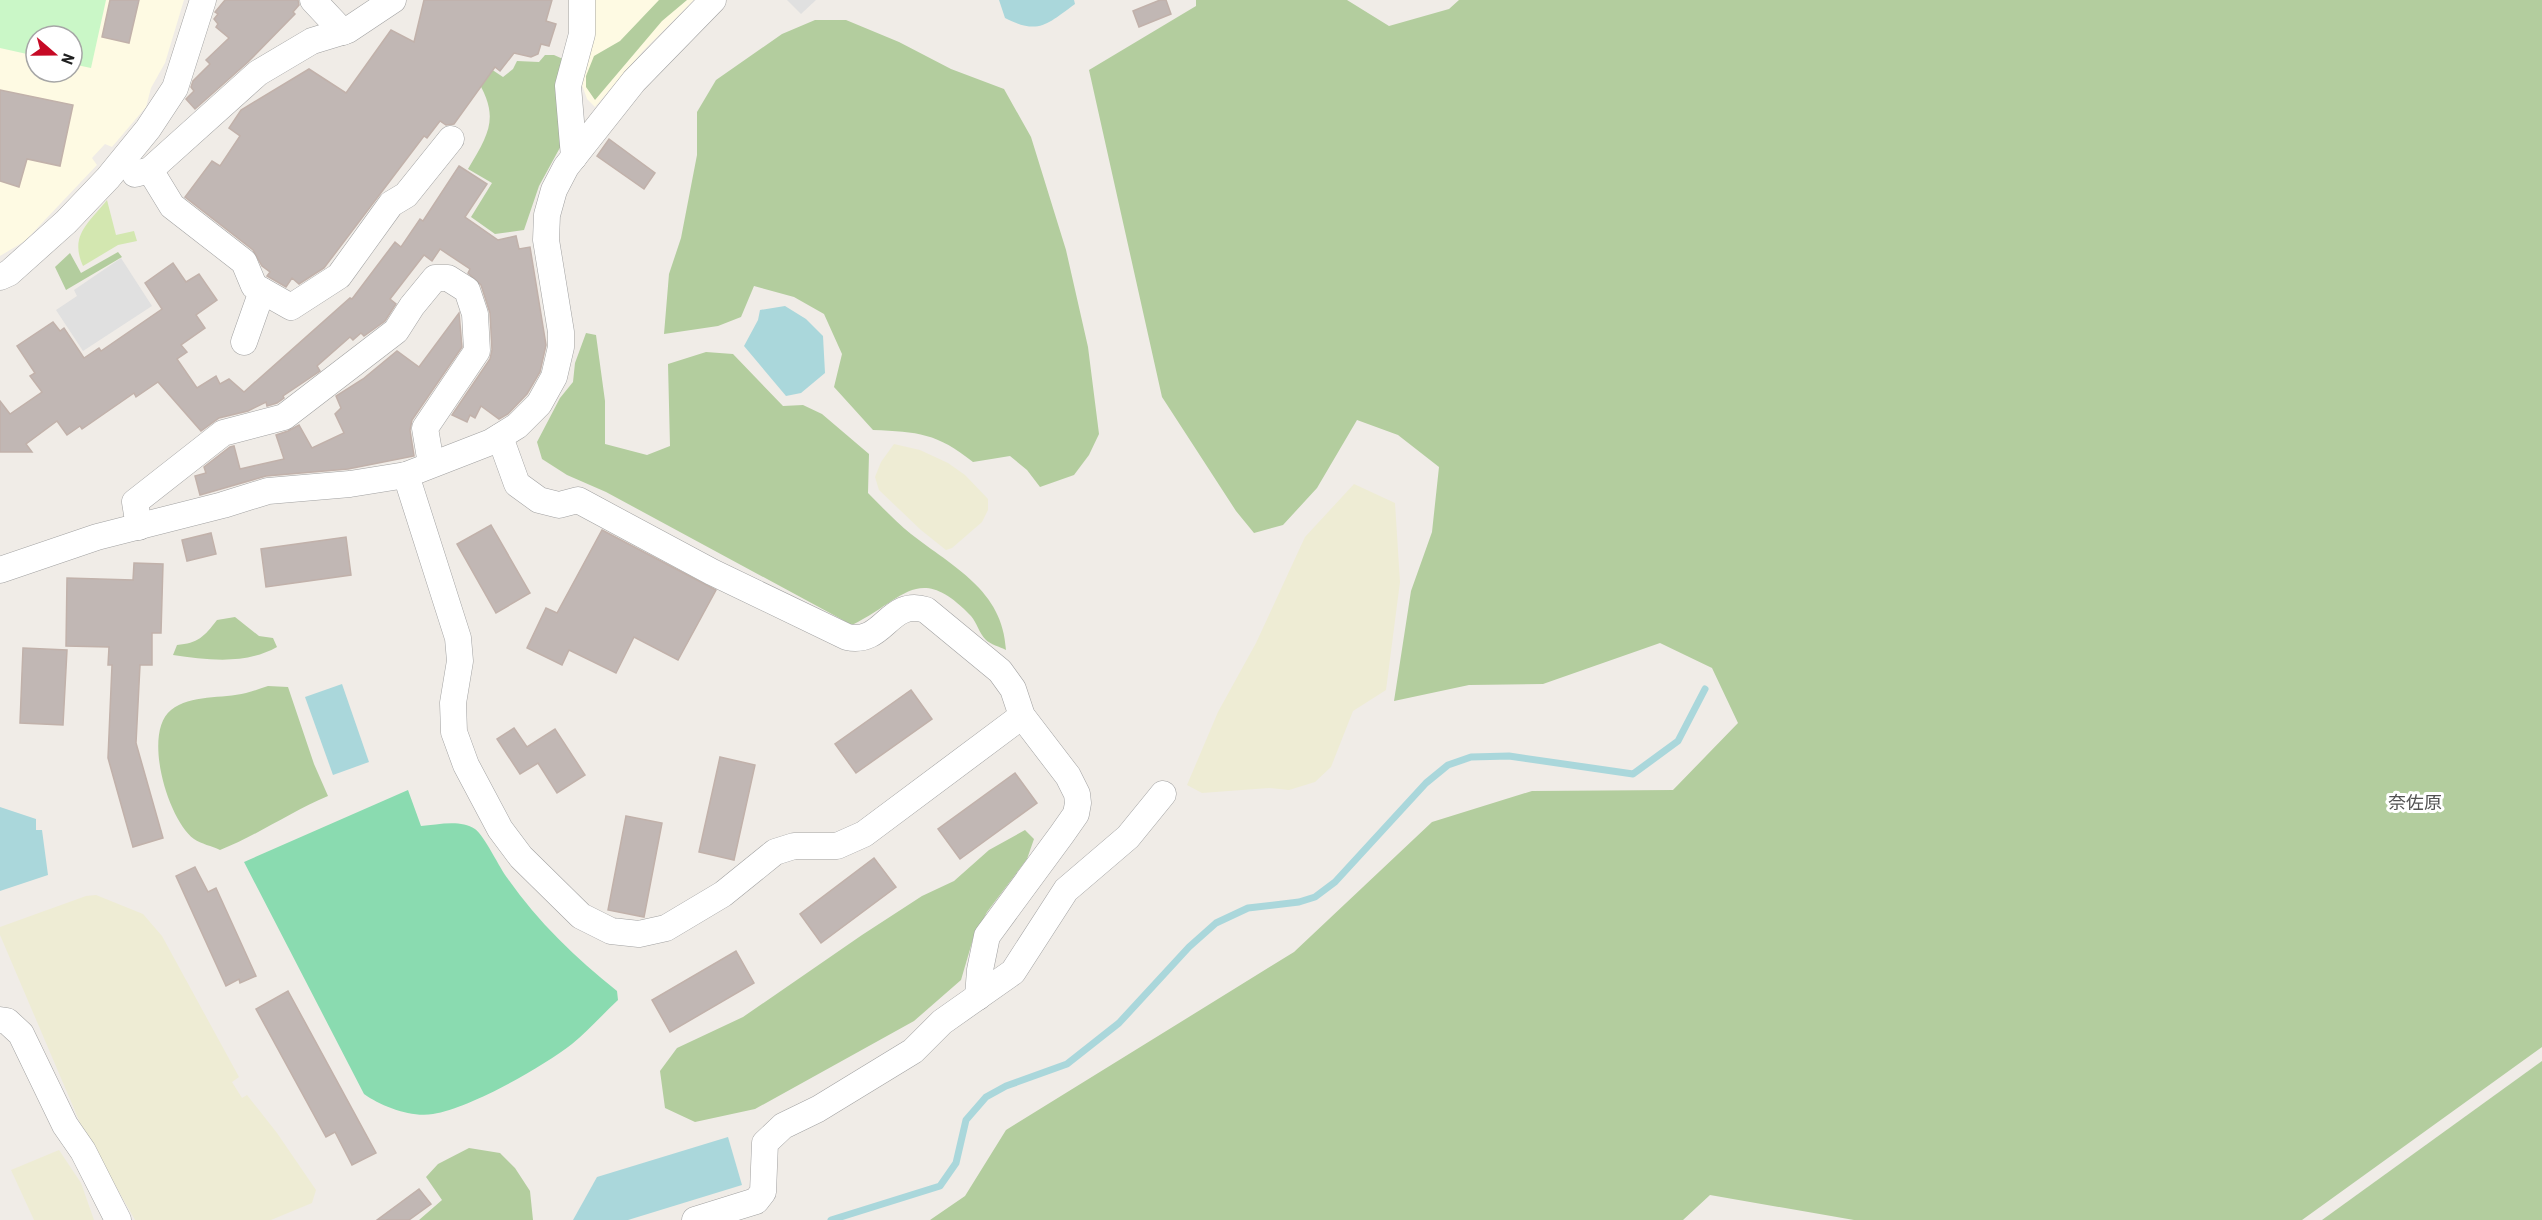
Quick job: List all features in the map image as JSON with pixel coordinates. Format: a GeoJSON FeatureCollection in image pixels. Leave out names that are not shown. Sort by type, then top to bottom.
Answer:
{"type":"FeatureCollection","features":[{"type":"Feature","properties":{"kind":"street"},"geometry":{"type":"LineString","coordinates":[[0,277],[9,273],[66,222],[108,178],[148,129],[175,88],[203,0]]}},
{"type":"Feature","properties":{"kind":"street"},"geometry":{"type":"LineString","coordinates":[[313,0],[343,32]]}},
{"type":"Feature","properties":{"kind":"street"},"geometry":{"type":"LineString","coordinates":[[108,178],[125,177],[150,170],[258,73],[312,41],[343,32],[393,0]]}},
{"type":"Feature","properties":{"kind":"street"},"geometry":{"type":"LineString","coordinates":[[574,157],[568,92],[570,73],[582,34],[582,0]]}},
{"type":"Feature","properties":{"kind":"street"},"geometry":{"type":"LineString","coordinates":[[0,570],[97,537],[224,505],[268,491],[350,484],[406,475],[500,437],[517,426],[539,404],[554,377],[558,362],[561,332],[547,253],[546,228],[554,190],[574,157],[646,67],[713,0]]}},
{"type":"Feature","properties":{"kind":"street"},"geometry":{"type":"LineString","coordinates":[[150,170],[172,206],[244,262],[254,286],[291,307],[339,276],[391,204],[406,195],[451,139]]}},
{"type":"Feature","properties":{"kind":"street"},"geometry":{"type":"LineString","coordinates":[[139,527],[135,502],[223,434],[284,417],[396,331],[412,306],[435,278],[448,278],[467,290],[475,314],[477,351],[425,428],[431,464]]}},
{"type":"Feature","properties":{"kind":"street"},"geometry":{"type":"LineString","coordinates":[[244,342],[262,291]]}},
{"type":"Feature","properties":{"kind":"street"},"geometry":{"type":"LineString","coordinates":[[500,437],[517,484],[540,500],[559,505],[578,500],[712,573],[847,637],[856,639],[873,635],[904,608],[912,606],[926,610],[1000,671],[1014,688],[1022,716],[1068,776],[1078,803],[1076,814],[987,936],[980,970],[978,997]]}},
{"type":"Feature","properties":{"kind":"street"},"geometry":{"type":"LineString","coordinates":[[406,475],[458,638],[460,661],[453,703],[454,732],[466,765],[500,830],[521,857],[580,916],[611,930],[639,934],[666,928],[723,894],[776,852],[794,846],[837,846],[864,834],[1022,716]]}},
{"type":"Feature","properties":{"kind":"street"},"geometry":{"type":"LineString","coordinates":[[695,1220],[756,1201],[763,1192],[765,1143],[783,1126],[818,1109],[913,1052],[942,1022],[1013,972],[1066,890],[1128,837],[1163,794]]}},
{"type":"Feature","properties":{"kind":"street"},"geometry":{"type":"LineString","coordinates":[[0,1020],[7,1021],[21,1034],[65,1125],[83,1151],[118,1220]]}},
{"type":"Feature","properties":{"kind":"shaded area"},"geometry":{"type":"Polygon","coordinates":[[[0,0],[184,0],[165,63],[151,88],[146,107],[112,147],[105,144],[92,158],[97,165],[25,241],[0,256],[0,0]]]}},
{"type":"Feature","properties":{"kind":"shaded area"},"geometry":{"type":"Polygon","coordinates":[[[593,0],[694,0],[644,50],[595,107],[587,99],[581,82],[593,0]]]}},
{"type":"Feature","properties":{"kind":"shaded area"},"geometry":{"type":"Polygon","coordinates":[[[787,0],[816,0],[801,14],[787,0]]]}},
{"type":"Feature","properties":{"kind":"shaded area"},"geometry":{"type":"Polygon","coordinates":[[[121,258],[152,306],[83,351],[56,310],[77,296],[74,290],[121,258]]]}},
{"type":"Feature","properties":{"kind":"shaded area"},"geometry":{"type":"Polygon","coordinates":[[[894,444],[920,450],[948,463],[965,475],[988,499],[988,510],[982,522],[952,548],[946,550],[879,490],[875,477],[881,462],[894,444]]]}},
{"type":"Feature","properties":{"kind":"shaded area"},"geometry":{"type":"Polygon","coordinates":[[[1354,484],[1395,503],[1400,582],[1386,690],[1353,711],[1331,767],[1315,782],[1289,790],[1269,788],[1202,793],[1187,785],[1218,712],[1256,643],[1305,537],[1354,484]]]}},
{"type":"Feature","properties":{"kind":"shaded area"},"geometry":{"type":"Polygon","coordinates":[[[96,895],[143,914],[162,936],[239,1077],[232,1082],[242,1098],[247,1095],[277,1133],[316,1190],[312,1203],[271,1220],[135,1220],[81,1125],[0,935],[0,927],[86,896],[96,895]]]}},
{"type":"Feature","properties":{"kind":"shaded area"},"geometry":{"type":"Polygon","coordinates":[[[59,1150],[81,1183],[94,1220],[34,1220],[11,1170],[59,1150]]]}},
{"type":"Feature","properties":{"kind":"green space"},"geometry":{"type":"Polygon","coordinates":[[[0,0],[106,0],[91,68],[84,67],[84,24],[24,24],[24,53],[0,48],[0,0]]]}},
{"type":"Feature","properties":{"kind":"green space"},"geometry":{"type":"Polygon","coordinates":[[[659,0],[687,0],[662,21],[595,100],[586,87],[586,76],[594,56],[620,41],[659,0]]]}},
{"type":"Feature","properties":{"kind":"green space"},"geometry":{"type":"Polygon","coordinates":[[[1196,0],[1347,0],[1389,26],[1449,9],[1459,0],[2542,0],[2542,1047],[2302,1220],[1854,1220],[1710,1195],[1683,1220],[930,1220],[965,1196],[1006,1130],[1294,952],[1432,822],[1532,791],[1673,790],[1738,723],[1712,668],[1660,643],[1543,684],[1469,685],[1394,701],[1411,591],[1432,532],[1439,467],[1398,435],[1357,420],[1317,488],[1283,525],[1254,533],[1236,511],[1162,397],[1089,70],[1196,6],[1196,0]]]}},
{"type":"Feature","properties":{"kind":"green space"},"geometry":{"type":"Polygon","coordinates":[[[815,20],[846,20],[899,42],[951,69],[1004,89],[1031,137],[1066,250],[1088,347],[1099,434],[1089,455],[1074,475],[1040,487],[1027,470],[1010,456],[973,462],[949,445],[926,436],[873,430],[834,387],[842,354],[824,314],[794,297],[754,286],[741,317],[718,326],[664,334],[669,274],[681,238],[697,155],[697,112],[716,80],[782,34],[815,20]]]}},
{"type":"Feature","properties":{"kind":"green space"},"geometry":{"type":"Polygon","coordinates":[[[545,55],[554,55],[563,59],[563,142],[539,186],[524,230],[495,234],[471,217],[492,183],[468,169],[487,133],[490,112],[474,75],[479,61],[503,77],[513,69],[517,61],[539,62],[545,55]]]}},
{"type":"Feature","properties":{"kind":"green space"},"geometry":{"type":"Polygon","coordinates":[[[107,200],[116,235],[134,231],[137,241],[118,245],[83,266],[78,246],[80,238],[83,230],[107,200]]]}},
{"type":"Feature","properties":{"kind":"green space"},"geometry":{"type":"Polygon","coordinates":[[[118,252],[122,257],[66,290],[55,267],[70,253],[81,273],[118,252]]]}},
{"type":"Feature","properties":{"kind":"green space"},"geometry":{"type":"Polygon","coordinates":[[[586,333],[596,335],[605,401],[605,444],[647,455],[670,446],[668,364],[706,352],[733,354],[783,406],[803,405],[822,414],[869,454],[868,493],[905,529],[959,569],[986,596],[996,611],[1003,629],[1006,650],[986,640],[971,616],[953,600],[937,591],[924,588],[911,590],[852,625],[606,492],[567,475],[542,459],[537,442],[560,398],[573,382],[575,363],[586,333]]]}},
{"type":"Feature","properties":{"kind":"green space"},"geometry":{"type":"Polygon","coordinates":[[[235,617],[259,636],[273,638],[277,647],[252,657],[226,660],[173,655],[177,645],[190,643],[200,638],[217,620],[235,617]]]}},
{"type":"Feature","properties":{"kind":"green space"},"geometry":{"type":"Polygon","coordinates":[[[268,686],[288,687],[314,764],[328,796],[220,850],[194,839],[184,829],[175,814],[162,776],[159,756],[159,737],[163,721],[171,710],[188,701],[237,695],[268,686]]]}},
{"type":"Feature","properties":{"kind":"green space"},"geometry":{"type":"Polygon","coordinates":[[[408,790],[421,826],[456,823],[469,826],[479,832],[505,874],[532,910],[572,952],[617,991],[618,1000],[572,1044],[524,1075],[466,1104],[424,1115],[397,1110],[364,1094],[244,862],[408,790]]]}},
{"type":"Feature","properties":{"kind":"green space"},"geometry":{"type":"Polygon","coordinates":[[[1025,830],[1034,839],[1027,859],[987,912],[973,939],[961,980],[914,1021],[755,1109],[695,1122],[665,1108],[660,1071],[677,1048],[743,1017],[922,896],[954,881],[989,850],[1025,830]]]}},
{"type":"Feature","properties":{"kind":"green space"},"geometry":{"type":"Polygon","coordinates":[[[2542,1061],[2542,1220],[2322,1220],[2542,1061]]]}},
{"type":"Feature","properties":{"kind":"green space"},"geometry":{"type":"Polygon","coordinates":[[[469,1148],[500,1153],[515,1168],[530,1191],[533,1220],[419,1220],[442,1200],[426,1177],[438,1164],[469,1148]]]}},
{"type":"Feature","properties":{"kind":"water"},"geometry":{"type":"Polygon","coordinates":[[[999,0],[1074,0],[1075,4],[1049,22],[1034,27],[1005,18],[999,0]]]}},
{"type":"Feature","properties":{"kind":"water"},"geometry":{"type":"Polygon","coordinates":[[[785,306],[806,319],[823,336],[825,373],[801,393],[786,396],[744,346],[758,320],[760,310],[785,306]]]}},
{"type":"Feature","properties":{"kind":"water"},"geometry":{"type":"Polygon","coordinates":[[[342,684],[369,762],[333,775],[305,697],[342,684]]]}},
{"type":"Feature","properties":{"kind":"water"},"geometry":{"type":"Polygon","coordinates":[[[0,807],[36,819],[36,830],[42,830],[48,875],[0,891],[0,807]]]}},
{"type":"Feature","properties":{"kind":"water"},"geometry":{"type":"Polygon","coordinates":[[[728,1137],[742,1185],[628,1220],[573,1220],[597,1177],[728,1137]]]}},
{"type":"Feature","properties":{"kind":"building"},"geometry":{"type":"Polygon","coordinates":[[[110,0],[139,0],[129,43],[102,37],[110,0]]]}},
{"type":"Feature","properties":{"kind":"building"},"geometry":{"type":"Polygon","coordinates":[[[225,0],[298,0],[299,5],[293,12],[295,14],[248,62],[195,109],[186,99],[194,91],[191,87],[193,81],[210,64],[206,60],[229,38],[216,27],[218,24],[214,19],[218,14],[215,12],[225,0]]]}},
{"type":"Feature","properties":{"kind":"building"},"geometry":{"type":"Polygon","coordinates":[[[424,0],[552,0],[546,21],[556,24],[549,46],[541,44],[538,54],[531,57],[514,53],[500,71],[495,67],[454,124],[446,125],[440,121],[427,138],[424,136],[324,268],[299,284],[292,278],[286,287],[267,276],[270,272],[262,266],[253,250],[185,197],[212,161],[220,166],[240,136],[229,128],[241,110],[309,69],[346,93],[391,30],[414,42],[424,0]]]}},
{"type":"Feature","properties":{"kind":"building"},"geometry":{"type":"Polygon","coordinates":[[[1160,0],[1166,0],[1171,14],[1139,27],[1133,11],[1160,0]]]}},
{"type":"Feature","properties":{"kind":"building"},"geometry":{"type":"Polygon","coordinates":[[[0,90],[73,105],[60,166],[27,159],[19,187],[0,181],[0,90]]]}},
{"type":"Feature","properties":{"kind":"building"},"geometry":{"type":"Polygon","coordinates":[[[609,139],[655,173],[644,189],[597,156],[609,139]]]}},
{"type":"Feature","properties":{"kind":"building"},"geometry":{"type":"Polygon","coordinates":[[[459,166],[487,184],[465,217],[498,240],[516,236],[519,249],[530,247],[546,345],[540,372],[527,394],[508,414],[499,419],[481,406],[475,418],[470,415],[467,422],[452,415],[490,359],[492,350],[490,313],[481,285],[468,273],[470,269],[440,249],[432,261],[424,255],[390,299],[396,304],[385,321],[364,336],[361,333],[353,340],[350,337],[317,366],[320,371],[283,396],[284,398],[277,403],[267,406],[266,402],[248,411],[219,418],[201,431],[158,382],[136,397],[134,393],[82,429],[80,426],[67,435],[57,421],[26,444],[32,452],[0,452],[0,401],[10,414],[42,392],[30,376],[35,373],[17,346],[53,322],[60,331],[64,328],[84,358],[99,348],[101,351],[162,309],[145,283],[173,263],[186,282],[199,274],[217,300],[196,315],[205,328],[181,345],[187,352],[177,359],[197,388],[216,376],[220,384],[229,379],[244,392],[350,298],[352,299],[395,242],[401,247],[420,219],[423,221],[459,166]]]}},
{"type":"Feature","properties":{"kind":"building"},"geometry":{"type":"Polygon","coordinates":[[[459,313],[462,347],[412,420],[410,430],[414,456],[348,469],[266,476],[200,495],[195,476],[206,473],[204,467],[230,447],[234,446],[240,469],[284,459],[276,435],[299,425],[312,448],[344,433],[335,414],[341,408],[336,396],[363,379],[397,351],[419,367],[459,313]]]}},
{"type":"Feature","properties":{"kind":"building"},"geometry":{"type":"Polygon","coordinates":[[[491,525],[530,593],[496,613],[457,544],[491,525]]]}},
{"type":"Feature","properties":{"kind":"building"},"geometry":{"type":"Polygon","coordinates":[[[602,530],[716,590],[678,660],[634,637],[616,673],[569,650],[562,665],[527,648],[546,608],[557,613],[602,530]]]}},
{"type":"Feature","properties":{"kind":"building"},"geometry":{"type":"Polygon","coordinates":[[[211,533],[216,554],[187,561],[182,540],[211,533]]]}},
{"type":"Feature","properties":{"kind":"building"},"geometry":{"type":"Polygon","coordinates":[[[346,537],[351,575],[266,587],[261,549],[346,537]]]}},
{"type":"Feature","properties":{"kind":"building"},"geometry":{"type":"Polygon","coordinates":[[[134,563],[163,564],[161,633],[152,633],[152,665],[140,665],[136,743],[163,838],[133,847],[108,758],[112,665],[108,665],[109,647],[66,646],[67,578],[133,580],[134,563]]]}},
{"type":"Feature","properties":{"kind":"building"},"geometry":{"type":"Polygon","coordinates":[[[23,648],[67,650],[63,725],[20,723],[23,648]]]}},
{"type":"Feature","properties":{"kind":"building"},"geometry":{"type":"Polygon","coordinates":[[[911,690],[932,719],[856,773],[835,744],[911,690]]]}},
{"type":"Feature","properties":{"kind":"building"},"geometry":{"type":"Polygon","coordinates":[[[514,728],[527,747],[555,729],[585,775],[557,793],[538,763],[520,774],[497,739],[514,728]]]}},
{"type":"Feature","properties":{"kind":"building"},"geometry":{"type":"Polygon","coordinates":[[[720,757],[755,765],[734,860],[699,852],[720,757]]]}},
{"type":"Feature","properties":{"kind":"building"},"geometry":{"type":"Polygon","coordinates":[[[1015,773],[1037,803],[960,859],[938,829],[1015,773]]]}},
{"type":"Feature","properties":{"kind":"building"},"geometry":{"type":"Polygon","coordinates":[[[626,816],[662,823],[644,917],[608,910],[626,816]]]}},
{"type":"Feature","properties":{"kind":"building"},"geometry":{"type":"Polygon","coordinates":[[[874,858],[896,887],[821,943],[800,914],[874,858]]]}},
{"type":"Feature","properties":{"kind":"building"},"geometry":{"type":"Polygon","coordinates":[[[195,867],[208,892],[216,888],[256,976],[240,983],[239,979],[226,986],[176,876],[195,867]]]}},
{"type":"Feature","properties":{"kind":"building"},"geometry":{"type":"Polygon","coordinates":[[[736,951],[754,983],[670,1032],[652,1000],[736,951]]]}},
{"type":"Feature","properties":{"kind":"building"},"geometry":{"type":"Polygon","coordinates":[[[288,991],[376,1153],[352,1165],[335,1132],[326,1137],[256,1009],[288,991]]]}},
{"type":"Feature","properties":{"kind":"building"},"geometry":{"type":"Polygon","coordinates":[[[419,1189],[431,1204],[409,1220],[377,1220],[419,1189]]]}},
{"type":"Feature","properties":{"kind":"waterway"},"geometry":{"type":"LineString","coordinates":[[831,1220],[940,1186],[956,1163],[966,1120],[986,1097],[1006,1086],[1067,1064],[1119,1023],[1189,947],[1216,923],[1248,908],[1299,902],[1315,897],[1335,882],[1426,783],[1448,765],[1471,757],[1509,756],[1633,774],[1678,741],[1705,689]]}},
{"type":"Feature","properties":{"kind":"district","name":"奈佐原"},"geometry":{"type":"Point","coordinates":[2415,802]}}]}
